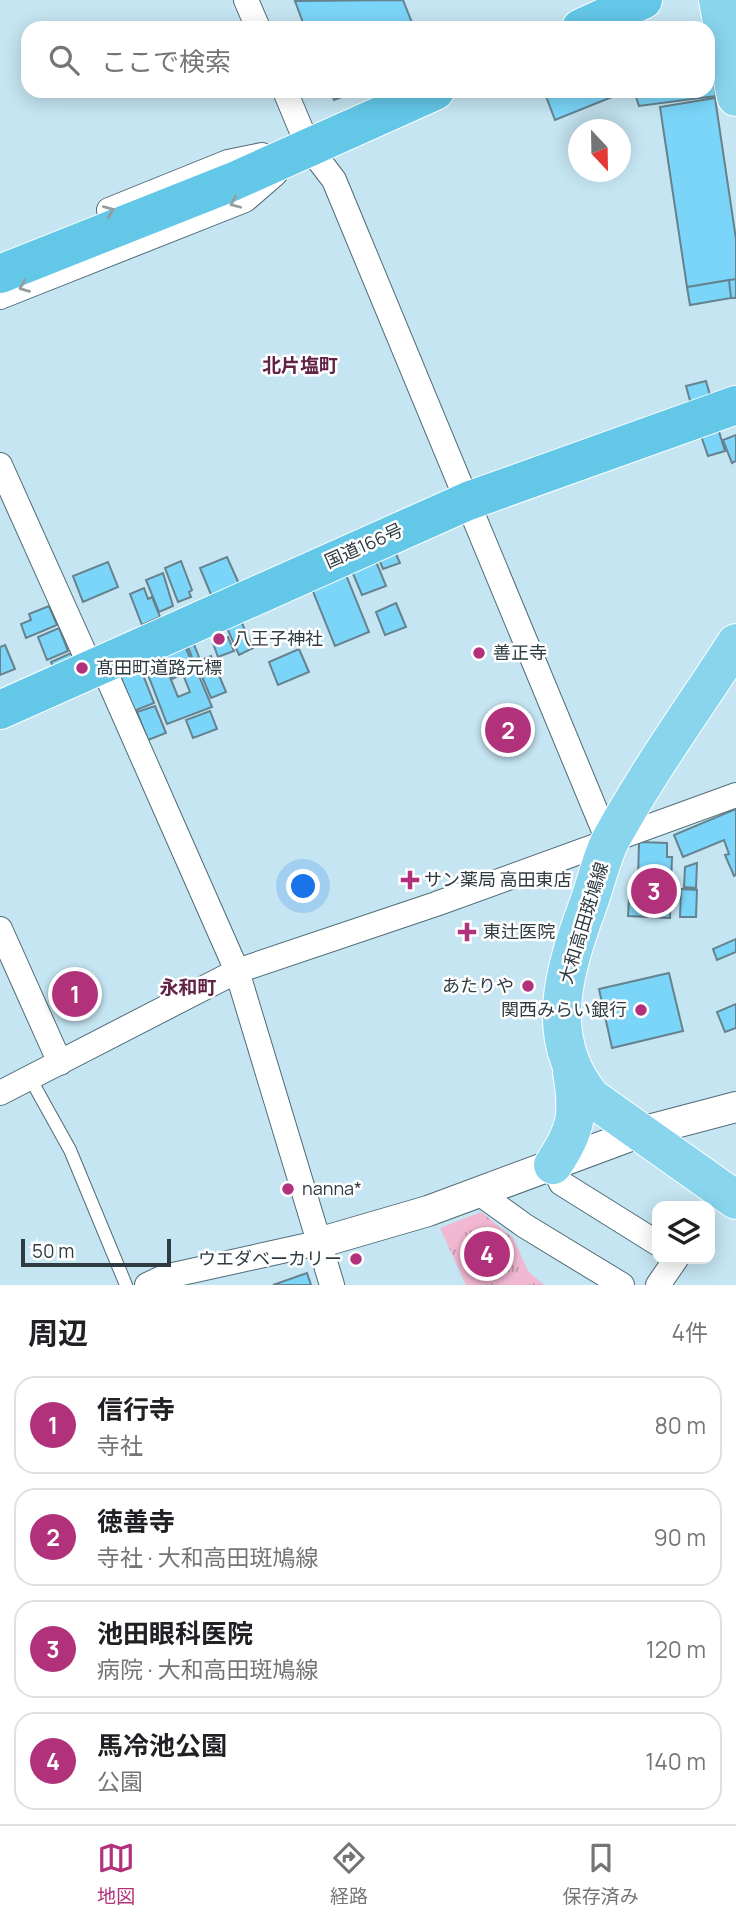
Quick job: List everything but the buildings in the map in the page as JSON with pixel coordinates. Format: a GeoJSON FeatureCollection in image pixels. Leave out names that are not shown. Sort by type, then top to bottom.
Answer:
{"type":"FeatureCollection","features":[{"type":"Feature","properties":{"kind":"highway"},"geometry":{"type":"LineString","coordinates":[[596,21],[643,0]]}},
{"type":"Feature","properties":{"kind":"highway"},"geometry":{"type":"LineString","coordinates":[[0,274],[232,182],[419,98]]}},
{"type":"Feature","properties":{"kind":"highway","name":"国道166号"},"geometry":{"type":"LineString","coordinates":[[0,710],[349,552],[468,502],[736,405]]}},
{"type":"Feature","properties":{"kind":"main road"},"geometry":{"type":"LineString","coordinates":[[718,0],[736,97]]}},
{"type":"Feature","properties":{"kind":"main road","name":"大和高田斑鳩線"},"geometry":{"type":"LineString","coordinates":[[553,1165],[569,1142],[577,1121],[561,996],[578,933],[609,843],[736,643]]}},
{"type":"Feature","properties":{"kind":"main road"},"geometry":{"type":"LineString","coordinates":[[572,1072],[592,1098],[641,1132],[721,1198]]}},
{"type":"Feature","properties":{"kind":"street"},"geometry":{"type":"LineString","coordinates":[[246,0],[255,21]]}},
{"type":"Feature","properties":{"kind":"street"},"geometry":{"type":"LineString","coordinates":[[288,98],[308,146],[334,180],[609,843]]}},
{"type":"Feature","properties":{"kind":"street"},"geometry":{"type":"LineString","coordinates":[[0,255],[228,162],[308,146]]}},
{"type":"Feature","properties":{"kind":"street"},"geometry":{"type":"LineString","coordinates":[[0,297],[245,200],[308,146]]}},
{"type":"Feature","properties":{"kind":"street"},"geometry":{"type":"LineString","coordinates":[[0,465],[97,667],[237,971],[332,1285]]}},
{"type":"Feature","properties":{"kind":"street"},"geometry":{"type":"LineString","coordinates":[[0,1093],[237,971],[609,843],[736,795]]}},
{"type":"Feature","properties":{"kind":"street"},"geometry":{"type":"LineString","coordinates":[[0,929],[60,1063]]}},
{"type":"Feature","properties":{"kind":"street"},"geometry":{"type":"LineString","coordinates":[[146,1285],[164,1277],[318,1243],[479,1193],[641,1132],[736,1107]]}},
{"type":"Feature","properties":{"kind":"street"},"geometry":{"type":"LineString","coordinates":[[553,1165],[561,1183],[652,1240]]}},
{"type":"Feature","properties":{"kind":"street"},"geometry":{"type":"LineString","coordinates":[[479,1193],[622,1285]]}},
{"type":"Feature","properties":{"kind":"street"},"geometry":{"type":"LineString","coordinates":[[657,1285],[672,1264]]}},
{"type":"Feature","properties":{"kind":"lane"},"geometry":{"type":"LineString","coordinates":[[30,1078],[70,1150],[126,1285]]}},
{"type":"Feature","properties":{"kind":"green space"},"geometry":{"type":"Polygon","coordinates":[[[481,1212],[513,1238],[528,1271],[544,1285],[466,1285],[440,1228],[481,1212]]]}},
{"type":"Feature","properties":{"kind":"place","name":"八王子神社"},"geometry":{"type":"Point","coordinates":[219,639]}},
{"type":"Feature","properties":{"kind":"place","name":"善正寺"},"geometry":{"type":"Point","coordinates":[479,653]}},
{"type":"Feature","properties":{"kind":"place","name":"髙田町道路元標"},"geometry":{"type":"Point","coordinates":[82,668]}},
{"type":"Feature","properties":{"kind":"place","name":"徳善寺"},"geometry":{"type":"Point","coordinates":[508,730]}},
{"type":"Feature","properties":{"kind":"place","name":"サン薬局 高田東店"},"geometry":{"type":"Point","coordinates":[410,880]}},
{"type":"Feature","properties":{"kind":"place","name":"池田眼科医院"},"geometry":{"type":"Point","coordinates":[654,891]}},
{"type":"Feature","properties":{"kind":"place","name":"東辻医院"},"geometry":{"type":"Point","coordinates":[467,932]}},
{"type":"Feature","properties":{"kind":"place","name":"あたりや"},"geometry":{"type":"Point","coordinates":[528,986]}},
{"type":"Feature","properties":{"kind":"place","name":"信行寺"},"geometry":{"type":"Point","coordinates":[75,994]}},
{"type":"Feature","properties":{"kind":"place","name":"関西みらい銀行"},"geometry":{"type":"Point","coordinates":[641,1010]}},
{"type":"Feature","properties":{"kind":"place","name":"nanna*"},"geometry":{"type":"Point","coordinates":[288,1189]}},
{"type":"Feature","properties":{"kind":"place","name":"馬冷池公園"},"geometry":{"type":"Point","coordinates":[487,1254]}},
{"type":"Feature","properties":{"kind":"place","name":"ウエダベーカリー"},"geometry":{"type":"Point","coordinates":[356,1259]}},
{"type":"Feature","properties":{"kind":"district","name":"北片塩町"},"geometry":{"type":"Point","coordinates":[300,365]}},
{"type":"Feature","properties":{"kind":"district","name":"永和町"},"geometry":{"type":"Point","coordinates":[188,987]}}]}
